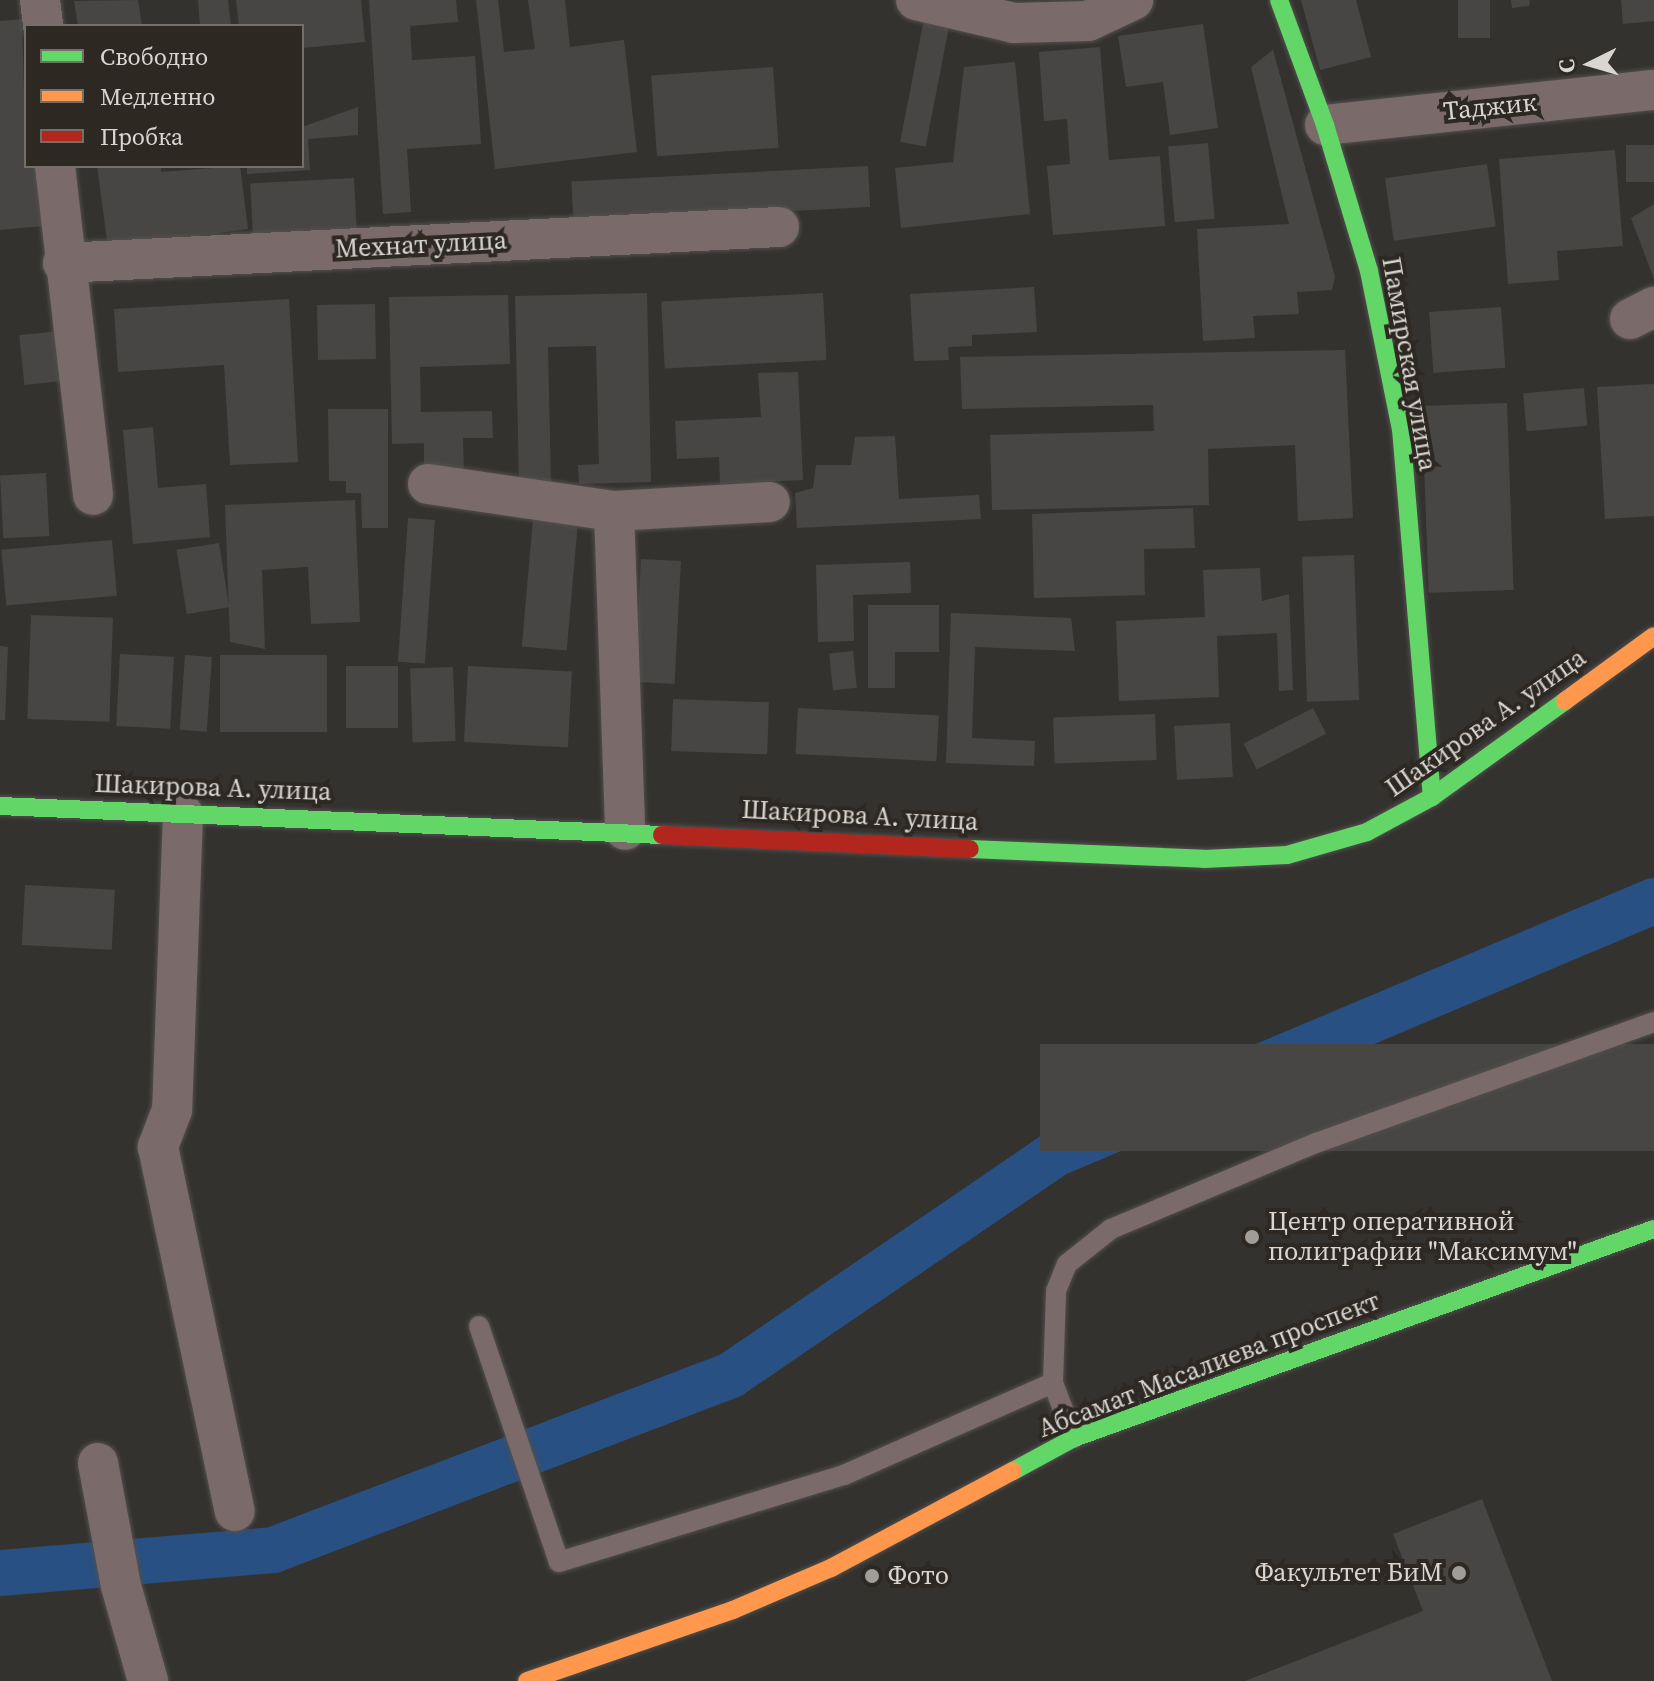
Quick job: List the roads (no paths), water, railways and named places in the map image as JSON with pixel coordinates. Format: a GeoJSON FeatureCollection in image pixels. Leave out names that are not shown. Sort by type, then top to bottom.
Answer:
{"type":"FeatureCollection","features":[{"type":"Feature","properties":{"kind":"main road","name":"Памирская улица"},"geometry":{"type":"LineString","coordinates":[[1279,0],[1325,125],[1369,271],[1401,429],[1432,797]]}},
{"type":"Feature","properties":{"kind":"main road","name":"Шакирова А. улица"},"geometry":{"type":"LineString","coordinates":[[0,806],[625,830],[1204,859],[1287,855],[1367,832],[1432,797],[1654,636]]}},
{"type":"Feature","properties":{"kind":"main road","name":"Абсамат Масалиева проспект"},"geometry":{"type":"LineString","coordinates":[[527,1681],[733,1610],[831,1568],[1074,1438],[1654,1229]]}},
{"type":"Feature","properties":{"kind":"main road"},"geometry":{"type":"LineString","coordinates":[[602,1654],[609,1676]]}},
{"type":"Feature","properties":{"kind":"street"},"geometry":{"type":"LineString","coordinates":[[40,0],[43,24]]}},
{"type":"Feature","properties":{"kind":"street"},"geometry":{"type":"LineString","coordinates":[[916,0],[1014,23],[1088,21],[1133,0]]}},
{"type":"Feature","properties":{"kind":"street","name":"Таджик"},"geometry":{"type":"LineString","coordinates":[[1325,125],[1654,90]]}},
{"type":"Feature","properties":{"kind":"street"},"geometry":{"type":"LineString","coordinates":[[55,168],[63,263],[93,495]]}},
{"type":"Feature","properties":{"kind":"street","name":"Мехнат улица"},"geometry":{"type":"LineString","coordinates":[[63,263],[779,227]]}},
{"type":"Feature","properties":{"kind":"street"},"geometry":{"type":"LineString","coordinates":[[428,484],[614,511],[770,502]]}},
{"type":"Feature","properties":{"kind":"street"},"geometry":{"type":"LineString","coordinates":[[614,511],[625,830]]}},
{"type":"Feature","properties":{"kind":"street"},"geometry":{"type":"LineString","coordinates":[[183,814],[172,1110],[158,1147],[235,1511]]}},
{"type":"Feature","properties":{"kind":"street"},"geometry":{"type":"LineString","coordinates":[[98,1463],[121,1586],[148,1681]]}},
{"type":"Feature","properties":{"kind":"lane"},"geometry":{"type":"LineString","coordinates":[[1074,1438],[1053,1383],[1056,1291],[1067,1264],[1111,1229],[1316,1143],[1654,1022]]}},
{"type":"Feature","properties":{"kind":"lane"},"geometry":{"type":"LineString","coordinates":[[479,1326],[500,1378],[531,1490],[559,1562],[844,1475],[1053,1383]]}},
{"type":"Feature","properties":{"kind":"waterway"},"geometry":{"type":"LineString","coordinates":[[0,1573],[273,1550],[731,1375],[1057,1153],[1654,901]]}},
{"type":"Feature","properties":{"kind":"place","name":"Центр оперативной полиграфии \"Максимум\""},"geometry":{"type":"Point","coordinates":[1252,1237]}},
{"type":"Feature","properties":{"kind":"place","name":"Факультет БиМ"},"geometry":{"type":"Point","coordinates":[1459,1573]}},
{"type":"Feature","properties":{"kind":"place","name":"Фото"},"geometry":{"type":"Point","coordinates":[872,1576]}}]}
